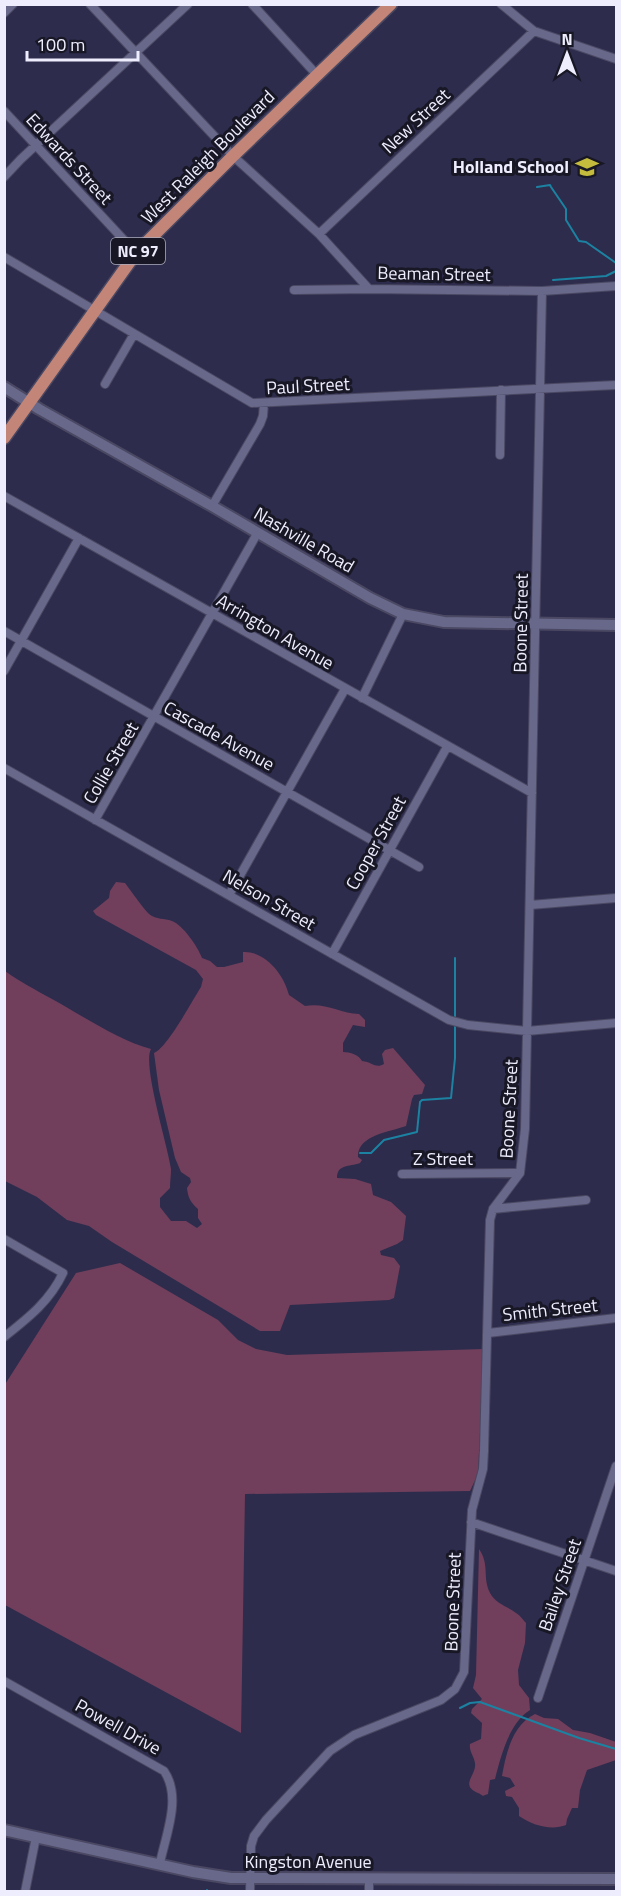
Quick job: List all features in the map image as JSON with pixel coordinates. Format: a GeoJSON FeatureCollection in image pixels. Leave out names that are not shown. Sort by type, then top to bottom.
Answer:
{"type":"FeatureCollection","features":[{"type":"Feature","properties":{"kind":"main road","name":"West Raleigh Boulevard"},"geometry":{"type":"LineString","coordinates":[[4,438],[136,253],[233,156],[392,4]]}},
{"type":"Feature","properties":{"kind":"main road","name":"Nashville Road"},"geometry":{"type":"LineString","coordinates":[[4,387],[370,598],[403,614],[444,622],[616,625]]}},
{"type":"Feature","properties":{"kind":"main road","name":"Kingston Avenue"},"geometry":{"type":"LineString","coordinates":[[4,1830],[213,1876],[250,1879],[616,1879]]}},
{"type":"Feature","properties":{"kind":"street"},"geometry":{"type":"LineString","coordinates":[[4,13],[13,4]]}},
{"type":"Feature","properties":{"kind":"street","name":"Beaman Street"},"geometry":{"type":"LineString","coordinates":[[90,4],[233,156],[320,234],[369,289],[542,291],[616,286]]}},
{"type":"Feature","properties":{"kind":"street"},"geometry":{"type":"LineString","coordinates":[[4,177],[188,4]]}},
{"type":"Feature","properties":{"kind":"street"},"geometry":{"type":"LineString","coordinates":[[252,4],[317,75]]}},
{"type":"Feature","properties":{"kind":"street"},"geometry":{"type":"LineString","coordinates":[[501,4],[534,31],[616,59]]}},
{"type":"Feature","properties":{"kind":"street","name":"New Street"},"geometry":{"type":"LineString","coordinates":[[320,234],[534,31]]}},
{"type":"Feature","properties":{"kind":"street","name":"Edwards Street"},"geometry":{"type":"LineString","coordinates":[[4,111],[136,253]]}},
{"type":"Feature","properties":{"kind":"street","name":"Paul Street"},"geometry":{"type":"LineString","coordinates":[[4,257],[252,403],[616,385]]}},
{"type":"Feature","properties":{"kind":"street"},"geometry":{"type":"LineString","coordinates":[[294,290],[369,289]]}},
{"type":"Feature","properties":{"kind":"street","name":"Boone Street"},"geometry":{"type":"LineString","coordinates":[[250,1892],[251,1846],[259,1827],[330,1751],[354,1735],[433,1705],[449,1695],[458,1684],[464,1671],[472,1510],[483,1469],[490,1220],[494,1209],[520,1173],[525,1129],[542,291]]}},
{"type":"Feature","properties":{"kind":"street"},"geometry":{"type":"LineString","coordinates":[[105,384],[134,334]]}},
{"type":"Feature","properties":{"kind":"street"},"geometry":{"type":"LineString","coordinates":[[500,455],[501,390]]}},
{"type":"Feature","properties":{"kind":"street"},"geometry":{"type":"LineString","coordinates":[[212,506],[260,424],[264,404]]}},
{"type":"Feature","properties":{"kind":"street","name":"Arrington Avenue"},"geometry":{"type":"LineString","coordinates":[[4,496],[532,793]]}},
{"type":"Feature","properties":{"kind":"street","name":"Collie Street"},"geometry":{"type":"LineString","coordinates":[[95,820],[258,532]]}},
{"type":"Feature","properties":{"kind":"street"},"geometry":{"type":"LineString","coordinates":[[4,671],[79,538]]}},
{"type":"Feature","properties":{"kind":"street"},"geometry":{"type":"LineString","coordinates":[[362,698],[403,614]]}},
{"type":"Feature","properties":{"kind":"street","name":"Cascade Avenue"},"geometry":{"type":"LineString","coordinates":[[4,631],[419,867]]}},
{"type":"Feature","properties":{"kind":"street"},"geometry":{"type":"LineString","coordinates":[[229,895],[345,689]]}},
{"type":"Feature","properties":{"kind":"street","name":"Cooper Street"},"geometry":{"type":"LineString","coordinates":[[332,954],[447,747]]}},
{"type":"Feature","properties":{"kind":"street","name":"Nelson Street"},"geometry":{"type":"LineString","coordinates":[[4,768],[449,1020],[468,1025],[527,1031],[616,1023]]}},
{"type":"Feature","properties":{"kind":"street"},"geometry":{"type":"LineString","coordinates":[[530,905],[616,898]]}},
{"type":"Feature","properties":{"kind":"street","name":"Z Street"},"geometry":{"type":"LineString","coordinates":[[402,1174],[520,1173]]}},
{"type":"Feature","properties":{"kind":"street"},"geometry":{"type":"LineString","coordinates":[[494,1209],[586,1200]]}},
{"type":"Feature","properties":{"kind":"street"},"geometry":{"type":"LineString","coordinates":[[4,1239],[63,1273],[49,1298],[4,1337]]}},
{"type":"Feature","properties":{"kind":"street","name":"Smith Street"},"geometry":{"type":"LineString","coordinates":[[488,1333],[616,1318]]}},
{"type":"Feature","properties":{"kind":"street","name":"Bailey Street"},"geometry":{"type":"LineString","coordinates":[[538,1698],[584,1559],[614,1482],[616,1466]]}},
{"type":"Feature","properties":{"kind":"street"},"geometry":{"type":"LineString","coordinates":[[471,1522],[616,1571]]}},
{"type":"Feature","properties":{"kind":"street","name":"Powell Drive"},"geometry":{"type":"LineString","coordinates":[[4,1681],[164,1771],[173,1790],[159,1863]]}},
{"type":"Feature","properties":{"kind":"street"},"geometry":{"type":"LineString","coordinates":[[25,1892],[36,1837]]}},
{"type":"Feature","properties":{"kind":"street"},"geometry":{"type":"LineString","coordinates":[[369,1879],[369,1892]]}},
{"type":"Feature","properties":{"kind":"shaded area"},"geometry":{"type":"Polygon","coordinates":[[[116,882],[125,883],[149,914],[172,921],[181,927],[202,958],[217,967],[243,962],[243,952],[259,955],[278,972],[289,995],[305,1006],[319,1005],[359,1014],[365,1020],[365,1027],[353,1025],[343,1043],[343,1052],[354,1054],[362,1061],[379,1066],[384,1064],[382,1054],[385,1050],[393,1048],[425,1085],[422,1094],[414,1095],[412,1099],[406,1126],[369,1139],[359,1150],[358,1157],[362,1160],[360,1163],[341,1168],[337,1178],[355,1179],[371,1184],[373,1195],[391,1202],[406,1216],[403,1240],[380,1251],[381,1255],[394,1258],[400,1266],[394,1298],[290,1305],[280,1331],[260,1331],[89,1226],[67,1220],[37,1197],[5,1181],[5,971],[101,1027],[151,1049],[150,1071],[171,1169],[170,1188],[160,1198],[160,1207],[171,1221],[186,1221],[197,1228],[202,1224],[198,1218],[198,1209],[188,1195],[187,1188],[191,1182],[190,1178],[181,1172],[175,1158],[159,1090],[154,1053],[166,1043],[201,987],[203,979],[196,970],[96,915],[93,911],[109,898],[110,891],[116,882]]]}},
{"type":"Feature","properties":{"kind":"shaded area"},"geometry":{"type":"Polygon","coordinates":[[[120,1263],[218,1320],[238,1340],[256,1349],[287,1355],[484,1349],[478,1474],[470,1491],[245,1494],[241,1733],[5,1605],[4,1386],[76,1273],[120,1263]]]}},
{"type":"Feature","properties":{"kind":"shaded area"},"geometry":{"type":"Polygon","coordinates":[[[479,1549],[484,1560],[486,1582],[490,1593],[495,1600],[517,1614],[526,1623],[525,1643],[518,1670],[519,1685],[529,1698],[530,1710],[511,1731],[495,1779],[490,1780],[488,1794],[483,1796],[472,1790],[469,1783],[475,1767],[470,1744],[481,1739],[482,1723],[471,1713],[482,1699],[473,1688],[476,1675],[479,1549]]]}},
{"type":"Feature","properties":{"kind":"shaded area"},"geometry":{"type":"Polygon","coordinates":[[[535,1714],[544,1718],[558,1719],[573,1730],[616,1742],[616,1760],[587,1770],[580,1790],[578,1808],[572,1808],[566,1825],[560,1827],[542,1826],[524,1819],[519,1816],[519,1808],[512,1797],[506,1796],[505,1791],[515,1786],[510,1778],[502,1776],[511,1741],[521,1725],[535,1714]]]}},
{"type":"Feature","properties":{"kind":"waterway"},"geometry":{"type":"LineString","coordinates":[[537,187],[550,185],[566,209],[566,220],[579,241],[586,242],[616,263]]}},
{"type":"Feature","properties":{"kind":"waterway"},"geometry":{"type":"LineString","coordinates":[[553,280],[606,276],[616,271]]}},
{"type":"Feature","properties":{"kind":"waterway"},"geometry":{"type":"LineString","coordinates":[[455,958],[455,1018]]}},
{"type":"Feature","properties":{"kind":"waterway"},"geometry":{"type":"LineString","coordinates":[[360,1153],[371,1153],[384,1140],[417,1132],[422,1100],[451,1098],[455,1058],[455,1024]]}},
{"type":"Feature","properties":{"kind":"waterway"},"geometry":{"type":"LineString","coordinates":[[460,1708],[470,1703],[480,1702],[616,1749]]}},
{"type":"Feature","properties":{"kind":"place","name":"Holland School"},"geometry":{"type":"Point","coordinates":[587,167]}}]}
